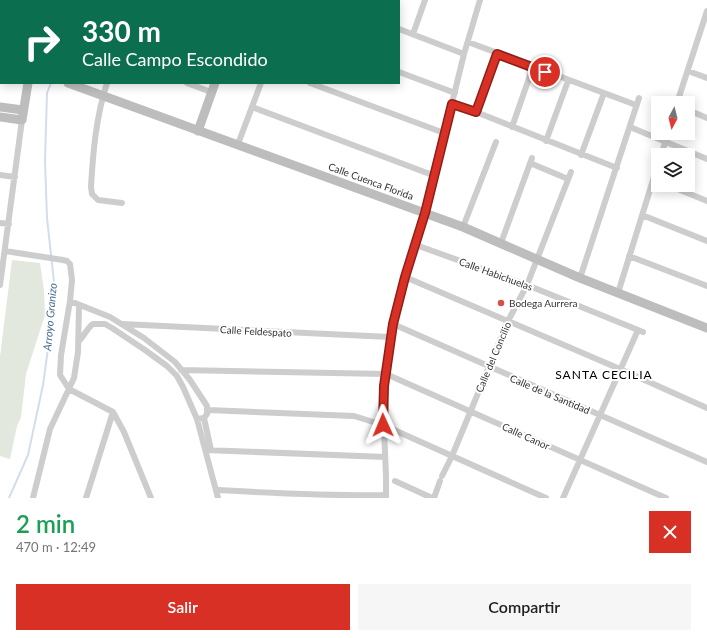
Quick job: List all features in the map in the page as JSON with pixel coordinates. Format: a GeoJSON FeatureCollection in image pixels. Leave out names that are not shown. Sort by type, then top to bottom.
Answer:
{"type":"FeatureCollection","features":[{"type":"Feature","properties":{"kind":"street"},"geometry":{"type":"LineString","coordinates":[[413,34],[425,0]]}},
{"type":"Feature","properties":{"kind":"street"},"geometry":{"type":"LineString","coordinates":[[216,490],[264,495],[345,497],[386,496],[383,406],[390,337],[405,277],[416,245],[435,176],[464,54],[480,0]]}},
{"type":"Feature","properties":{"kind":"street"},"geometry":{"type":"LineString","coordinates":[[679,96],[707,11]]}},
{"type":"Feature","properties":{"kind":"street"},"geometry":{"type":"LineString","coordinates":[[400,29],[464,54]]}},
{"type":"Feature","properties":{"kind":"street"},"geometry":{"type":"LineString","coordinates":[[700,34],[707,37]]}},
{"type":"Feature","properties":{"kind":"street"},"geometry":{"type":"LineString","coordinates":[[468,42],[636,106]]}},
{"type":"Feature","properties":{"kind":"street"},"geometry":{"type":"LineString","coordinates":[[476,112],[497,54]]}},
{"type":"Feature","properties":{"kind":"street"},"geometry":{"type":"LineString","coordinates":[[512,127],[533,67]]}},
{"type":"Feature","properties":{"kind":"street"},"geometry":{"type":"LineString","coordinates":[[688,71],[707,78]]}},
{"type":"Feature","properties":{"kind":"street"},"geometry":{"type":"LineString","coordinates":[[400,72],[455,93]]}},
{"type":"Feature","properties":{"kind":"street"},"geometry":{"type":"LineString","coordinates":[[546,141],[568,81]]}},
{"type":"Feature","properties":{"kind":"street"},"geometry":{"type":"LineString","coordinates":[[0,281],[28,84]]}},
{"type":"Feature","properties":{"kind":"street"},"geometry":{"type":"LineString","coordinates":[[107,84],[103,96],[95,143],[92,168],[92,194],[98,200],[122,203]]}},
{"type":"Feature","properties":{"kind":"street"},"geometry":{"type":"LineString","coordinates":[[190,84],[212,92]]}},
{"type":"Feature","properties":{"kind":"street"},"geometry":{"type":"LineString","coordinates":[[198,130],[215,84]]}},
{"type":"Feature","properties":{"kind":"street"},"geometry":{"type":"LineString","coordinates":[[238,144],[261,84]]}},
{"type":"Feature","properties":{"kind":"street"},"geometry":{"type":"LineString","coordinates":[[313,84],[444,133]]}},
{"type":"Feature","properties":{"kind":"street","name":"Calle Cuenca Florida"},"geometry":{"type":"LineString","coordinates":[[81,86],[103,96],[463,227],[580,278],[707,328]]}},
{"type":"Feature","properties":{"kind":"street"},"geometry":{"type":"LineString","coordinates":[[581,155],[604,93]]}},
{"type":"Feature","properties":{"kind":"street"},"geometry":{"type":"LineString","coordinates":[[580,278],[639,98]]}},
{"type":"Feature","properties":{"kind":"street"},"geometry":{"type":"LineString","coordinates":[[452,104],[476,112],[581,155],[617,168]]}},
{"type":"Feature","properties":{"kind":"street"},"geometry":{"type":"LineString","coordinates":[[0,107],[23,110]]}},
{"type":"Feature","properties":{"kind":"street"},"geometry":{"type":"LineString","coordinates":[[252,107],[435,176]]}},
{"type":"Feature","properties":{"kind":"street"},"geometry":{"type":"LineString","coordinates":[[695,113],[707,118]]}},
{"type":"Feature","properties":{"kind":"street"},"geometry":{"type":"LineString","coordinates":[[0,117],[22,120]]}},
{"type":"Feature","properties":{"kind":"street"},"geometry":{"type":"LineString","coordinates":[[630,127],[707,159]]}},
{"type":"Feature","properties":{"kind":"street"},"geometry":{"type":"LineString","coordinates":[[663,148],[665,141]]}},
{"type":"Feature","properties":{"kind":"street"},"geometry":{"type":"LineString","coordinates":[[463,227],[496,142]]}},
{"type":"Feature","properties":{"kind":"street"},"geometry":{"type":"LineString","coordinates":[[501,243],[531,160],[568,179]]}},
{"type":"Feature","properties":{"kind":"street","name":"Calle del Concilio"},"geometry":{"type":"LineString","coordinates":[[433,498],[508,321],[527,285],[571,172]]}},
{"type":"Feature","properties":{"kind":"street"},"geometry":{"type":"LineString","coordinates":[[0,175],[15,177]]}},
{"type":"Feature","properties":{"kind":"street"},"geometry":{"type":"LineString","coordinates":[[618,293],[642,216],[651,192]]}},
{"type":"Feature","properties":{"kind":"street"},"geometry":{"type":"LineString","coordinates":[[685,192],[707,201]]}},
{"type":"Feature","properties":{"kind":"street"},"geometry":{"type":"LineString","coordinates":[[642,216],[707,241]]}},
{"type":"Feature","properties":{"kind":"street"},"geometry":{"type":"LineString","coordinates":[[0,223],[9,224]]}},
{"type":"Feature","properties":{"kind":"street","name":"Calle Habichuelas"},"geometry":{"type":"LineString","coordinates":[[416,245],[527,285],[641,331],[620,369]]}},
{"type":"Feature","properties":{"kind":"street"},"geometry":{"type":"LineString","coordinates":[[5,251],[42,256],[69,262],[71,269],[70,301],[59,366],[60,375],[69,389],[113,412],[127,438],[151,498]]}},
{"type":"Feature","properties":{"kind":"street"},"geometry":{"type":"LineString","coordinates":[[629,256],[707,286]]}},
{"type":"Feature","properties":{"kind":"street"},"geometry":{"type":"LineString","coordinates":[[405,277],[707,408]]}},
{"type":"Feature","properties":{"kind":"street"},"geometry":{"type":"LineString","coordinates":[[70,301],[79,306],[110,317],[164,353],[181,370],[201,396],[208,410],[204,418],[218,498]]}},
{"type":"Feature","properties":{"kind":"street"},"geometry":{"type":"LineString","coordinates":[[33,498],[50,429],[57,411],[74,378],[77,367],[79,306]]}},
{"type":"Feature","properties":{"kind":"street"},"geometry":{"type":"LineString","coordinates":[[79,341],[84,337],[90,326],[93,324],[105,324],[167,366],[177,376],[187,394],[209,450]]}},
{"type":"Feature","properties":{"kind":"street","name":"Calle Feldespato"},"geometry":{"type":"LineString","coordinates":[[122,324],[390,337]]}},
{"type":"Feature","properties":{"kind":"street","name":"Calle de la Santidad"},"geometry":{"type":"LineString","coordinates":[[393,324],[707,462]]}},
{"type":"Feature","properties":{"kind":"street"},"geometry":{"type":"LineString","coordinates":[[563,498],[620,369]]}},
{"type":"Feature","properties":{"kind":"street"},"geometry":{"type":"LineString","coordinates":[[181,370],[386,374]]}},
{"type":"Feature","properties":{"kind":"street","name":"Calle Canor"},"geometry":{"type":"LineString","coordinates":[[386,374],[666,498]]}},
{"type":"Feature","properties":{"kind":"street"},"geometry":{"type":"LineString","coordinates":[[208,410],[339,414],[354,416],[383,425],[546,498]]}},
{"type":"Feature","properties":{"kind":"street"},"geometry":{"type":"LineString","coordinates":[[86,498],[113,412]]}},
{"type":"Feature","properties":{"kind":"street"},"geometry":{"type":"LineString","coordinates":[[197,419],[204,418]]}},
{"type":"Feature","properties":{"kind":"street"},"geometry":{"type":"LineString","coordinates":[[209,450],[385,457]]}},
{"type":"Feature","properties":{"kind":"street"},"geometry":{"type":"LineString","coordinates":[[395,481],[433,498]]}},
{"type":"Feature","properties":{"kind":"shaded area"},"geometry":{"type":"Polygon","coordinates":[[[12,260],[40,263],[44,291],[45,315],[26,374],[21,417],[17,426],[10,459],[0,456],[0,357],[12,260]]]}},
{"type":"Feature","properties":{"kind":"waterway","name":"Arroyo Granizo"},"geometry":{"type":"LineString","coordinates":[[9,498],[28,455],[43,385],[55,291],[47,218],[45,161],[47,93],[51,84]]}},
{"type":"Feature","properties":{"kind":"place","name":"Bodega Aurrera"},"geometry":{"type":"Point","coordinates":[501,303]}},
{"type":"Feature","properties":{"kind":"district","name":"SANTA CECILIA"},"geometry":{"type":"Point","coordinates":[604,375]}},
{"type":"Feature","properties":{"kind":"route"},"geometry":{"type":"LineString","coordinates":[[383,425],[384,386],[390,337],[405,277],[416,245],[435,176],[452,104],[476,112],[497,54],[545,72]]}}]}
